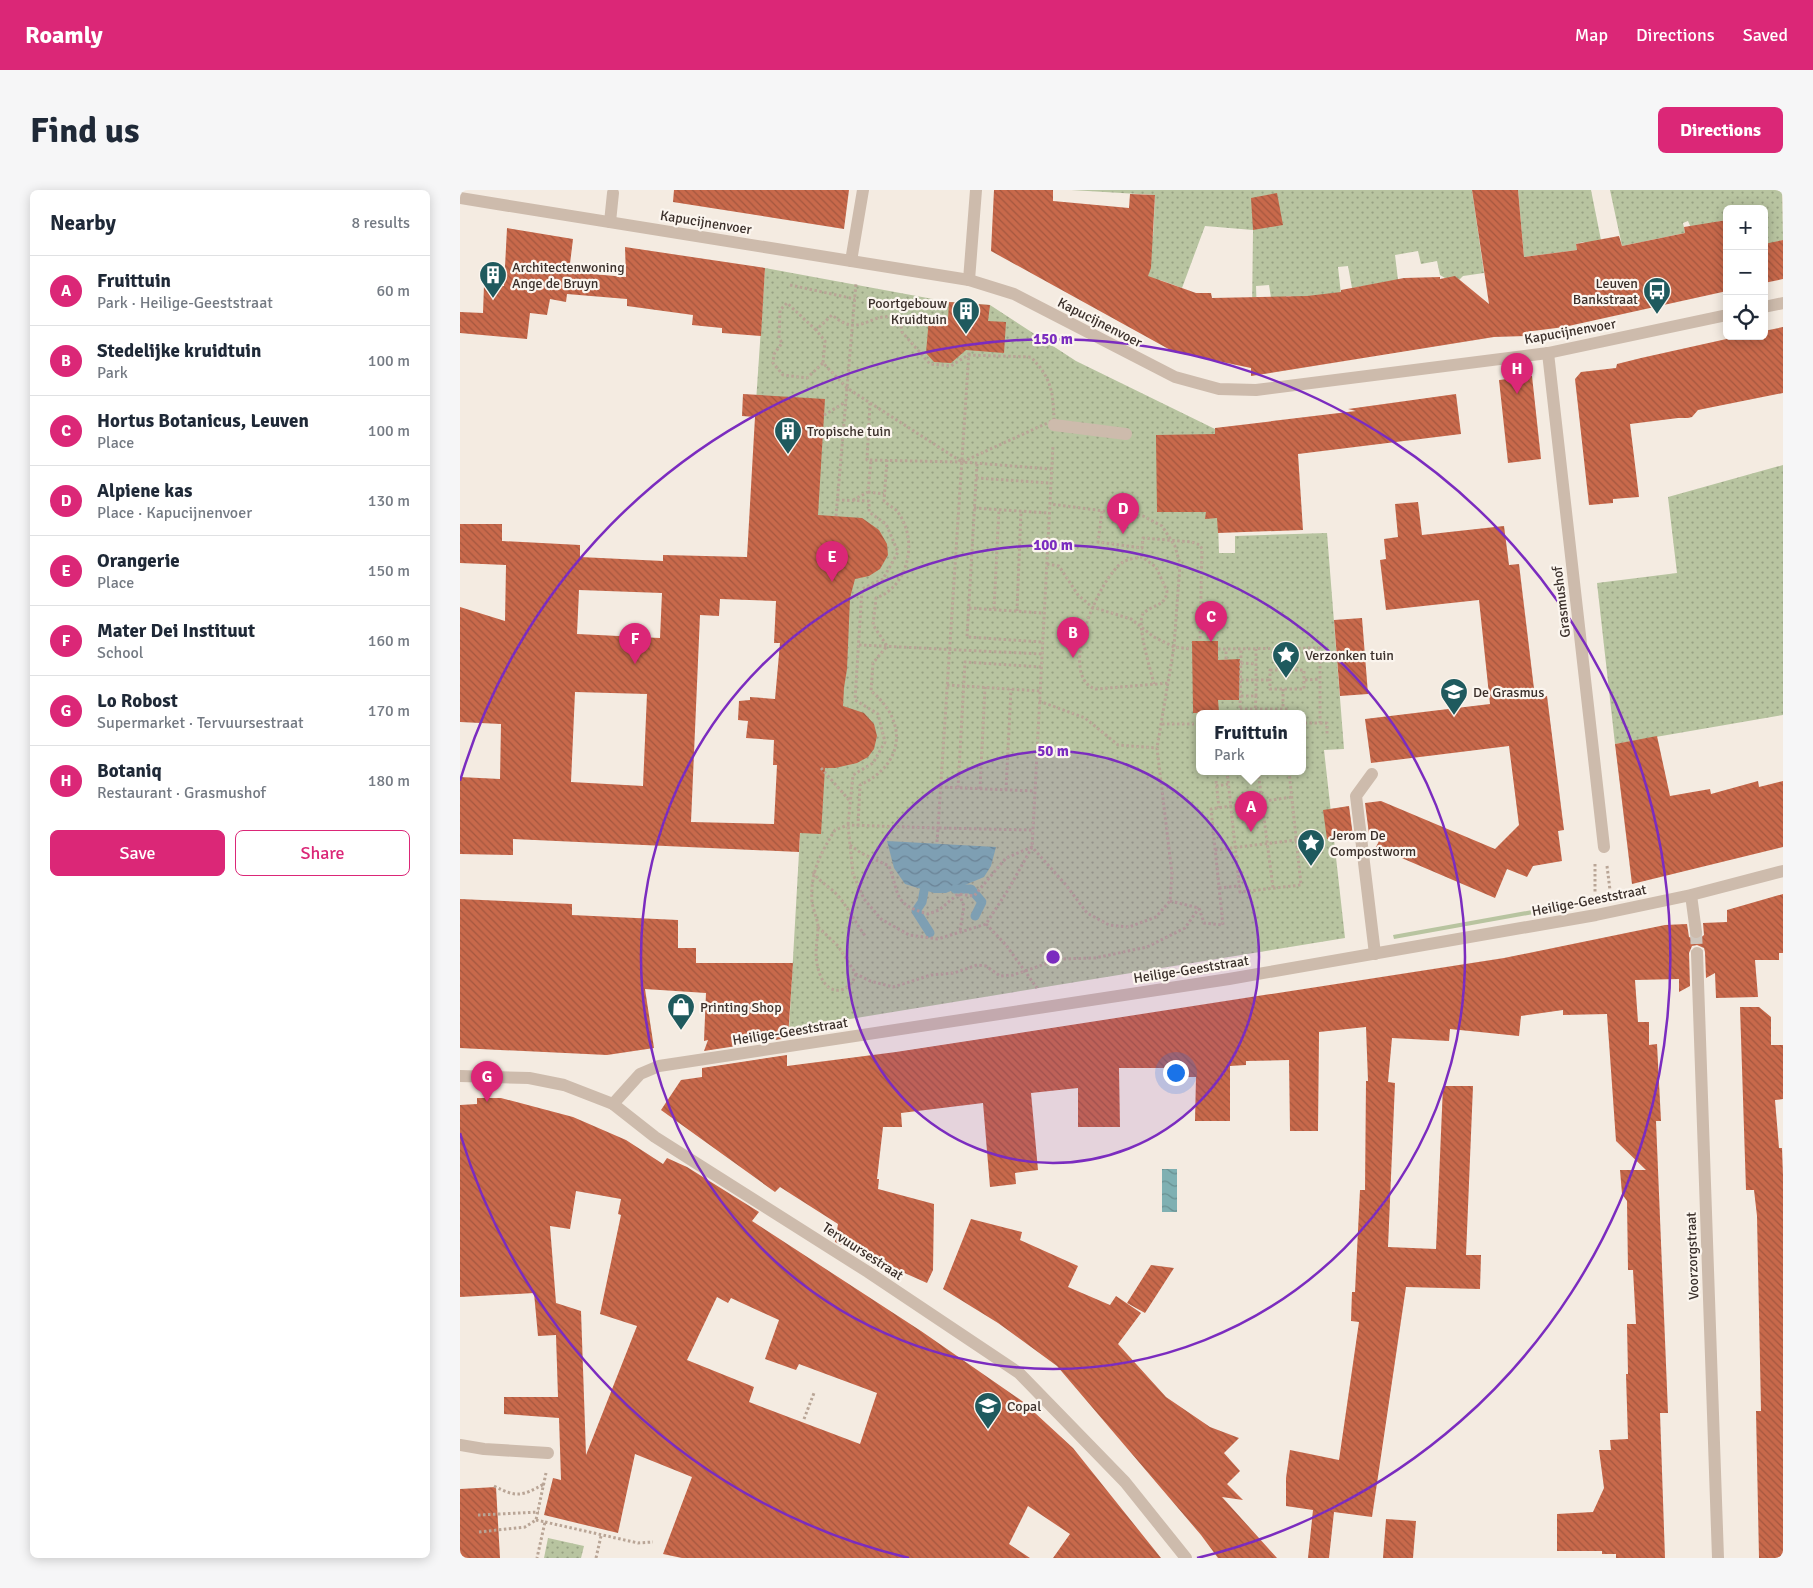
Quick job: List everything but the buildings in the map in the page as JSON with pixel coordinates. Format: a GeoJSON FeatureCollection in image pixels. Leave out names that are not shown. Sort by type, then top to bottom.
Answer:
{"type":"FeatureCollection","features":[{"type":"Feature","properties":{"kind":"street"},"geometry":{"type":"LineString","coordinates":[[851,261],[862,190]]}},
{"type":"Feature","properties":{"kind":"street"},"geometry":{"type":"LineString","coordinates":[[969,280],[976,190]]}},
{"type":"Feature","properties":{"kind":"street"},"geometry":{"type":"LineString","coordinates":[[610,222],[613,193]]}},
{"type":"Feature","properties":{"kind":"street","name":"Kapucijnenvoer"},"geometry":{"type":"LineString","coordinates":[[460,198],[969,280],[1014,294],[1175,377],[1219,390],[1256,390],[1548,352],[1723,317]]}},
{"type":"Feature","properties":{"kind":"street"},"geometry":{"type":"LineString","coordinates":[[1768,306],[1783,303]]}},
{"type":"Feature","properties":{"kind":"street","name":"Grasmushof"},"geometry":{"type":"LineString","coordinates":[[1548,352],[1604,847]]}},
{"type":"Feature","properties":{"kind":"street"},"geometry":{"type":"LineString","coordinates":[[1054,422],[1126,434]]}},
{"type":"Feature","properties":{"kind":"street"},"geometry":{"type":"LineString","coordinates":[[1372,774],[1356,796],[1375,954]]}},
{"type":"Feature","properties":{"kind":"street","name":"Heilige-Geeststraat"},"geometry":{"type":"LineString","coordinates":[[613,1104],[640,1074],[659,1066],[1229,979],[1596,916],[1783,872]]}},
{"type":"Feature","properties":{"kind":"street"},"geometry":{"type":"LineString","coordinates":[[1691,895],[1696,932]]}},
{"type":"Feature","properties":{"kind":"street","name":"Voorzorgstraat"},"geometry":{"type":"LineString","coordinates":[[1697,953],[1718,1558]]}},
{"type":"Feature","properties":{"kind":"street","name":"Tervuursestraat"},"geometry":{"type":"LineString","coordinates":[[460,1076],[529,1078],[564,1085],[613,1104],[655,1137],[868,1272],[1019,1373],[1125,1482],[1186,1558]]}},
{"type":"Feature","properties":{"kind":"street"},"geometry":{"type":"LineString","coordinates":[[460,1445],[484,1449],[548,1453]]}},
{"type":"Feature","properties":{"kind":"path"},"geometry":{"type":"LineString","coordinates":[[790,285],[855,299],[836,516]]}},
{"type":"Feature","properties":{"kind":"path"},"geometry":{"type":"LineString","coordinates":[[787,303],[816,330],[825,341],[823,363],[807,378],[783,375],[773,363],[774,354],[782,343],[779,338],[780,310],[787,303]]}},
{"type":"Feature","properties":{"kind":"path"},"geometry":{"type":"LineString","coordinates":[[816,330],[832,315],[843,324],[860,325],[876,318],[888,318],[894,314],[900,319],[902,332],[930,364],[951,366],[968,353],[1030,356],[1046,374],[1053,395],[1054,422],[1032,847],[986,924],[938,939],[909,935],[881,919],[864,899],[853,874],[848,825],[853,775],[873,763],[885,742],[878,714],[855,700],[862,589],[883,579],[898,552],[886,524],[869,512],[869,502],[837,500]]}},
{"type":"Feature","properties":{"kind":"path"},"geometry":{"type":"LineString","coordinates":[[937,842],[968,353]]}},
{"type":"Feature","properties":{"kind":"path"},"geometry":{"type":"LineString","coordinates":[[823,363],[847,388],[962,462]]}},
{"type":"Feature","properties":{"kind":"path"},"geometry":{"type":"LineString","coordinates":[[824,415],[846,401]]}},
{"type":"Feature","properties":{"kind":"path"},"geometry":{"type":"LineString","coordinates":[[870,404],[867,460],[962,462],[1051,469]]}},
{"type":"Feature","properties":{"kind":"path"},"geometry":{"type":"LineString","coordinates":[[962,462],[1054,422]]}},
{"type":"Feature","properties":{"kind":"path"},"geometry":{"type":"LineString","coordinates":[[868,492],[871,460]]}},
{"type":"Feature","properties":{"kind":"path"},"geometry":{"type":"LineString","coordinates":[[887,460],[884,500],[896,511],[903,524],[908,542],[909,560],[902,577],[889,594],[876,598],[873,625],[887,646]]}},
{"type":"Feature","properties":{"kind":"path"},"geometry":{"type":"LineString","coordinates":[[977,464],[967,637],[1042,642]]}},
{"type":"Feature","properties":{"kind":"path"},"geometry":{"type":"LineString","coordinates":[[976,478],[1050,483]]}},
{"type":"Feature","properties":{"kind":"path"},"geometry":{"type":"LineString","coordinates":[[852,500],[868,492],[884,494]]}},
{"type":"Feature","properties":{"kind":"path"},"geometry":{"type":"LineString","coordinates":[[1032,847],[1066,885],[1087,913],[1109,925],[1129,927],[1156,917],[1170,901],[1172,874],[1157,748],[1174,647],[1180,564],[1173,541],[1162,526],[1143,516],[1050,504]]}},
{"type":"Feature","properties":{"kind":"path"},"geometry":{"type":"LineString","coordinates":[[974,508],[1049,513]]}},
{"type":"Feature","properties":{"kind":"path"},"geometry":{"type":"LineString","coordinates":[[994,610],[999,509]]}},
{"type":"Feature","properties":{"kind":"path"},"geometry":{"type":"LineString","coordinates":[[1017,611],[1021,511]]}},
{"type":"Feature","properties":{"kind":"path"},"geometry":{"type":"LineString","coordinates":[[1102,511],[1098,542],[1142,548],[1143,538],[1192,542],[1200,545],[1202,549],[1200,641]]}},
{"type":"Feature","properties":{"kind":"path"},"geometry":{"type":"LineString","coordinates":[[1154,684],[1140,624],[1144,614],[1163,602],[1167,591],[1156,567],[1142,557],[1123,562],[1114,570],[1092,607],[1080,652],[1082,673],[1087,684],[1092,688],[1106,690],[1169,683]]}},
{"type":"Feature","properties":{"kind":"path"},"geometry":{"type":"LineString","coordinates":[[1046,564],[1059,566],[1078,596],[1092,607],[1119,613],[1140,624],[1154,637],[1174,647],[1191,649]]}},
{"type":"Feature","properties":{"kind":"path"},"geometry":{"type":"LineString","coordinates":[[969,608],[1044,613]]}},
{"type":"Feature","properties":{"kind":"path"},"geometry":{"type":"LineString","coordinates":[[859,645],[1042,654]]}},
{"type":"Feature","properties":{"kind":"path"},"geometry":{"type":"LineString","coordinates":[[858,826],[860,785],[875,778],[887,766],[894,752],[897,733],[893,716],[883,701],[871,691],[873,663],[887,646]]}},
{"type":"Feature","properties":{"kind":"path"},"geometry":{"type":"LineString","coordinates":[[1218,649],[1320,648],[1320,723]]}},
{"type":"Feature","properties":{"kind":"path"},"geometry":{"type":"LineString","coordinates":[[1226,649],[1226,659]]}},
{"type":"Feature","properties":{"kind":"path"},"geometry":{"type":"LineString","coordinates":[[1240,710],[1241,649]]}},
{"type":"Feature","properties":{"kind":"path"},"geometry":{"type":"LineString","coordinates":[[1255,710],[1256,649]]}},
{"type":"Feature","properties":{"kind":"path"},"geometry":{"type":"LineString","coordinates":[[958,788],[965,662],[1041,667]]}},
{"type":"Feature","properties":{"kind":"path"},"geometry":{"type":"LineString","coordinates":[[1241,663],[1256,664]]}},
{"type":"Feature","properties":{"kind":"path"},"geometry":{"type":"LineString","coordinates":[[1270,670],[1304,670],[1304,689],[1270,689],[1270,680],[1270,670]]}},
{"type":"Feature","properties":{"kind":"path"},"geometry":{"type":"LineString","coordinates":[[1304,680],[1320,679]]}},
{"type":"Feature","properties":{"kind":"path"},"geometry":{"type":"LineString","coordinates":[[1241,680],[1270,680]]}},
{"type":"Feature","properties":{"kind":"path"},"geometry":{"type":"LineString","coordinates":[[947,685],[1040,691]]}},
{"type":"Feature","properties":{"kind":"path"},"geometry":{"type":"LineString","coordinates":[[980,789],[985,687]]}},
{"type":"Feature","properties":{"kind":"path"},"geometry":{"type":"LineString","coordinates":[[1006,790],[1011,689]]}},
{"type":"Feature","properties":{"kind":"path"},"geometry":{"type":"LineString","coordinates":[[1283,689],[1283,709]]}},
{"type":"Feature","properties":{"kind":"path"},"geometry":{"type":"LineString","coordinates":[[1240,696],[1256,696]]}},
{"type":"Feature","properties":{"kind":"path"},"geometry":{"type":"LineString","coordinates":[[1039,701],[1085,718],[1118,745],[1157,748]]}},
{"type":"Feature","properties":{"kind":"path"},"geometry":{"type":"LineString","coordinates":[[1269,710],[1288,710]]}},
{"type":"Feature","properties":{"kind":"path"},"geometry":{"type":"LineString","coordinates":[[1306,723],[1327,723],[1327,736]]}},
{"type":"Feature","properties":{"kind":"path"},"geometry":{"type":"LineString","coordinates":[[1162,724],[1194,724]]}},
{"type":"Feature","properties":{"kind":"path"},"geometry":{"type":"LineString","coordinates":[[821,768],[850,802]]}},
{"type":"Feature","properties":{"kind":"path"},"geometry":{"type":"LineString","coordinates":[[1227,775],[1240,892],[1301,885],[1289,775]]}},
{"type":"Feature","properties":{"kind":"path"},"geometry":{"type":"LineString","coordinates":[[1259,775],[1273,888]]}},
{"type":"Feature","properties":{"kind":"path"},"geometry":{"type":"LineString","coordinates":[[1219,808],[1216,783],[1228,784]]}},
{"type":"Feature","properties":{"kind":"path"},"geometry":{"type":"LineString","coordinates":[[940,787],[1034,791]]}},
{"type":"Feature","properties":{"kind":"path"},"geometry":{"type":"LineString","coordinates":[[1199,908],[1204,923],[1223,925],[1211,809],[1292,797]]}},
{"type":"Feature","properties":{"kind":"path"},"geometry":{"type":"LineString","coordinates":[[856,974],[853,983],[846,990],[840,991],[828,986],[822,978],[817,960],[815,941],[818,927],[812,903],[813,872],[816,862],[834,830],[848,825],[1032,830]]}},
{"type":"Feature","properties":{"kind":"path"},"geometry":{"type":"LineString","coordinates":[[1215,850],[1296,840]]}},
{"type":"Feature","properties":{"kind":"path"},"geometry":{"type":"LineString","coordinates":[[850,845],[860,853],[889,866],[897,893],[909,908],[928,914],[939,910],[958,894],[974,896],[1006,858],[1032,847]]}},
{"type":"Feature","properties":{"kind":"path"},"geometry":{"type":"LineString","coordinates":[[1594,858],[1595,893]]}},
{"type":"Feature","properties":{"kind":"path"},"geometry":{"type":"LineString","coordinates":[[813,872],[818,880],[833,890],[841,899],[866,937]]}},
{"type":"Feature","properties":{"kind":"path"},"geometry":{"type":"LineString","coordinates":[[1219,888],[1240,886]]}},
{"type":"Feature","properties":{"kind":"path"},"geometry":{"type":"LineString","coordinates":[[958,894],[964,906],[960,931]]}},
{"type":"Feature","properties":{"kind":"path"},"geometry":{"type":"LineString","coordinates":[[1170,901],[1199,908]]}},
{"type":"Feature","properties":{"kind":"path"},"geometry":{"type":"LineString","coordinates":[[818,927],[838,946],[856,974],[870,981],[892,987],[931,975],[954,973],[977,965],[986,966],[1000,976],[1013,975],[1023,970],[1060,959],[1094,958],[1148,947],[1185,928],[1199,908]]}},
{"type":"Feature","properties":{"kind":"path"},"geometry":{"type":"LineString","coordinates":[[986,924],[1006,944],[1048,1006]]}},
{"type":"Feature","properties":{"kind":"path"},"geometry":{"type":"LineString","coordinates":[[804,1419],[814,1393]]}},
{"type":"Feature","properties":{"kind":"path"},"geometry":{"type":"LineString","coordinates":[[479,1532],[525,1527],[536,1520],[544,1484],[548,1453]]}},
{"type":"Feature","properties":{"kind":"path"},"geometry":{"type":"LineString","coordinates":[[494,1486],[512,1495],[526,1493],[544,1484]]}},
{"type":"Feature","properties":{"kind":"path"},"geometry":{"type":"LineString","coordinates":[[478,1515],[538,1512]]}},
{"type":"Feature","properties":{"kind":"path"},"geometry":{"type":"LineString","coordinates":[[536,1520],[638,1543],[653,1542]]}},
{"type":"Feature","properties":{"kind":"path"},"geometry":{"type":"LineString","coordinates":[[537,1558],[545,1522]]}},
{"type":"Feature","properties":{"kind":"path"},"geometry":{"type":"LineString","coordinates":[[596,1558],[601,1536]]}},
{"type":"Feature","properties":{"kind":"green space"},"geometry":{"type":"Polygon","coordinates":[[[1071,190],[1472,190],[1484,273],[1463,276],[1459,280],[1445,278],[1440,275],[1437,261],[1421,264],[1418,251],[1395,255],[1398,280],[1352,288],[1348,266],[1338,267],[1341,294],[1292,298],[1291,296],[1286,296],[1286,303],[1272,304],[1269,285],[1256,286],[1257,316],[1252,316],[1253,230],[1205,226],[1182,288],[1160,280],[1157,289],[1145,284],[1150,269],[1106,232],[1153,237],[1155,195],[1071,190]]]}},
{"type":"Feature","properties":{"kind":"green space"},"geometry":{"type":"Polygon","coordinates":[[[1518,190],[1591,190],[1603,250],[1583,242],[1576,244],[1577,250],[1524,257],[1518,190]]]}},
{"type":"Feature","properties":{"kind":"green space"},"geometry":{"type":"Polygon","coordinates":[[[1610,190],[1782,190],[1783,240],[1768,245],[1768,205],[1723,205],[1723,220],[1691,228],[1688,221],[1683,223],[1685,233],[1622,246],[1610,190]]]}},
{"type":"Feature","properties":{"kind":"green space"},"geometry":{"type":"Polygon","coordinates":[[[765,268],[949,302],[990,305],[1076,361],[1215,429],[1219,553],[1235,553],[1235,536],[1327,533],[1344,749],[1324,750],[1345,938],[789,1029],[802,800],[755,417],[765,268]]]}},
{"type":"Feature","properties":{"kind":"green space"},"geometry":{"type":"Polygon","coordinates":[[[1783,465],[1783,715],[1615,744],[1597,583],[1677,573],[1668,497],[1783,465]]]}},
{"type":"Feature","properties":{"kind":"green space"},"geometry":{"type":"Polygon","coordinates":[[[1560,905],[1561,909],[1394,939],[1393,935],[1560,905]]]}},
{"type":"Feature","properties":{"kind":"green space"},"geometry":{"type":"Polygon","coordinates":[[[548,1538],[584,1546],[581,1558],[544,1558],[548,1538]]]}},
{"type":"Feature","properties":{"kind":"water"},"geometry":{"type":"Polygon","coordinates":[[[887,841],[996,847],[991,866],[984,877],[946,893],[934,893],[905,884],[894,868],[887,841]]]}},
{"type":"Feature","properties":{"kind":"water"},"geometry":{"type":"Polygon","coordinates":[[[1162,1169],[1177,1169],[1177,1212],[1162,1212],[1162,1169]]]}},
{"type":"Feature","properties":{"kind":"waterway"},"geometry":{"type":"LineString","coordinates":[[955,889],[971,889],[982,902],[975,916]]}},
{"type":"Feature","properties":{"kind":"waterway"},"geometry":{"type":"LineString","coordinates":[[924,891],[922,902],[916,911],[930,933]]}},
{"type":"Feature","properties":{"kind":"tunnel"},"geometry":{"type":"LineString","coordinates":[[1696,932],[1697,953]]}},
{"type":"Feature","properties":{"kind":"place","name":"Architectenwoning Ange de Bruyn"},"geometry":{"type":"Point","coordinates":[493,299]}},
{"type":"Feature","properties":{"kind":"place","name":"Leuven Bankstraat"},"geometry":{"type":"Point","coordinates":[1657,315]}},
{"type":"Feature","properties":{"kind":"place","name":"Poortgebouw Kruidtuin"},"geometry":{"type":"Point","coordinates":[966,335]}},
{"type":"Feature","properties":{"kind":"place","name":"Botaniq"},"geometry":{"type":"Point","coordinates":[1517,394]}},
{"type":"Feature","properties":{"kind":"place","name":"Tropische tuin"},"geometry":{"type":"Point","coordinates":[788,455]}},
{"type":"Feature","properties":{"kind":"place","name":"Alpiene kas"},"geometry":{"type":"Point","coordinates":[1123,534]}},
{"type":"Feature","properties":{"kind":"place","name":"Orangerie"},"geometry":{"type":"Point","coordinates":[832,582]}},
{"type":"Feature","properties":{"kind":"place","name":"Hortus Botanicus, Leuven"},"geometry":{"type":"Point","coordinates":[1211,642]}},
{"type":"Feature","properties":{"kind":"place","name":"Stedelijke kruidtuin"},"geometry":{"type":"Point","coordinates":[1073,658]}},
{"type":"Feature","properties":{"kind":"place","name":"Mater Dei Instituut"},"geometry":{"type":"Point","coordinates":[635,664]}},
{"type":"Feature","properties":{"kind":"place","name":"Verzonken tuin"},"geometry":{"type":"Point","coordinates":[1286,679]}},
{"type":"Feature","properties":{"kind":"place","name":"De Grasmus"},"geometry":{"type":"Point","coordinates":[1454,716]}},
{"type":"Feature","properties":{"kind":"place","name":"Fruittuin"},"geometry":{"type":"Point","coordinates":[1251,832]}},
{"type":"Feature","properties":{"kind":"place","name":"Jerom De Compostworm"},"geometry":{"type":"Point","coordinates":[1311,867]}},
{"type":"Feature","properties":{"kind":"place","name":"Printing Shop"},"geometry":{"type":"Point","coordinates":[681,1031]}},
{"type":"Feature","properties":{"kind":"place","name":"Lo Robost"},"geometry":{"type":"Point","coordinates":[487,1102]}},
{"type":"Feature","properties":{"kind":"place","name":"Copal"},"geometry":{"type":"Point","coordinates":[988,1430]}}]}
